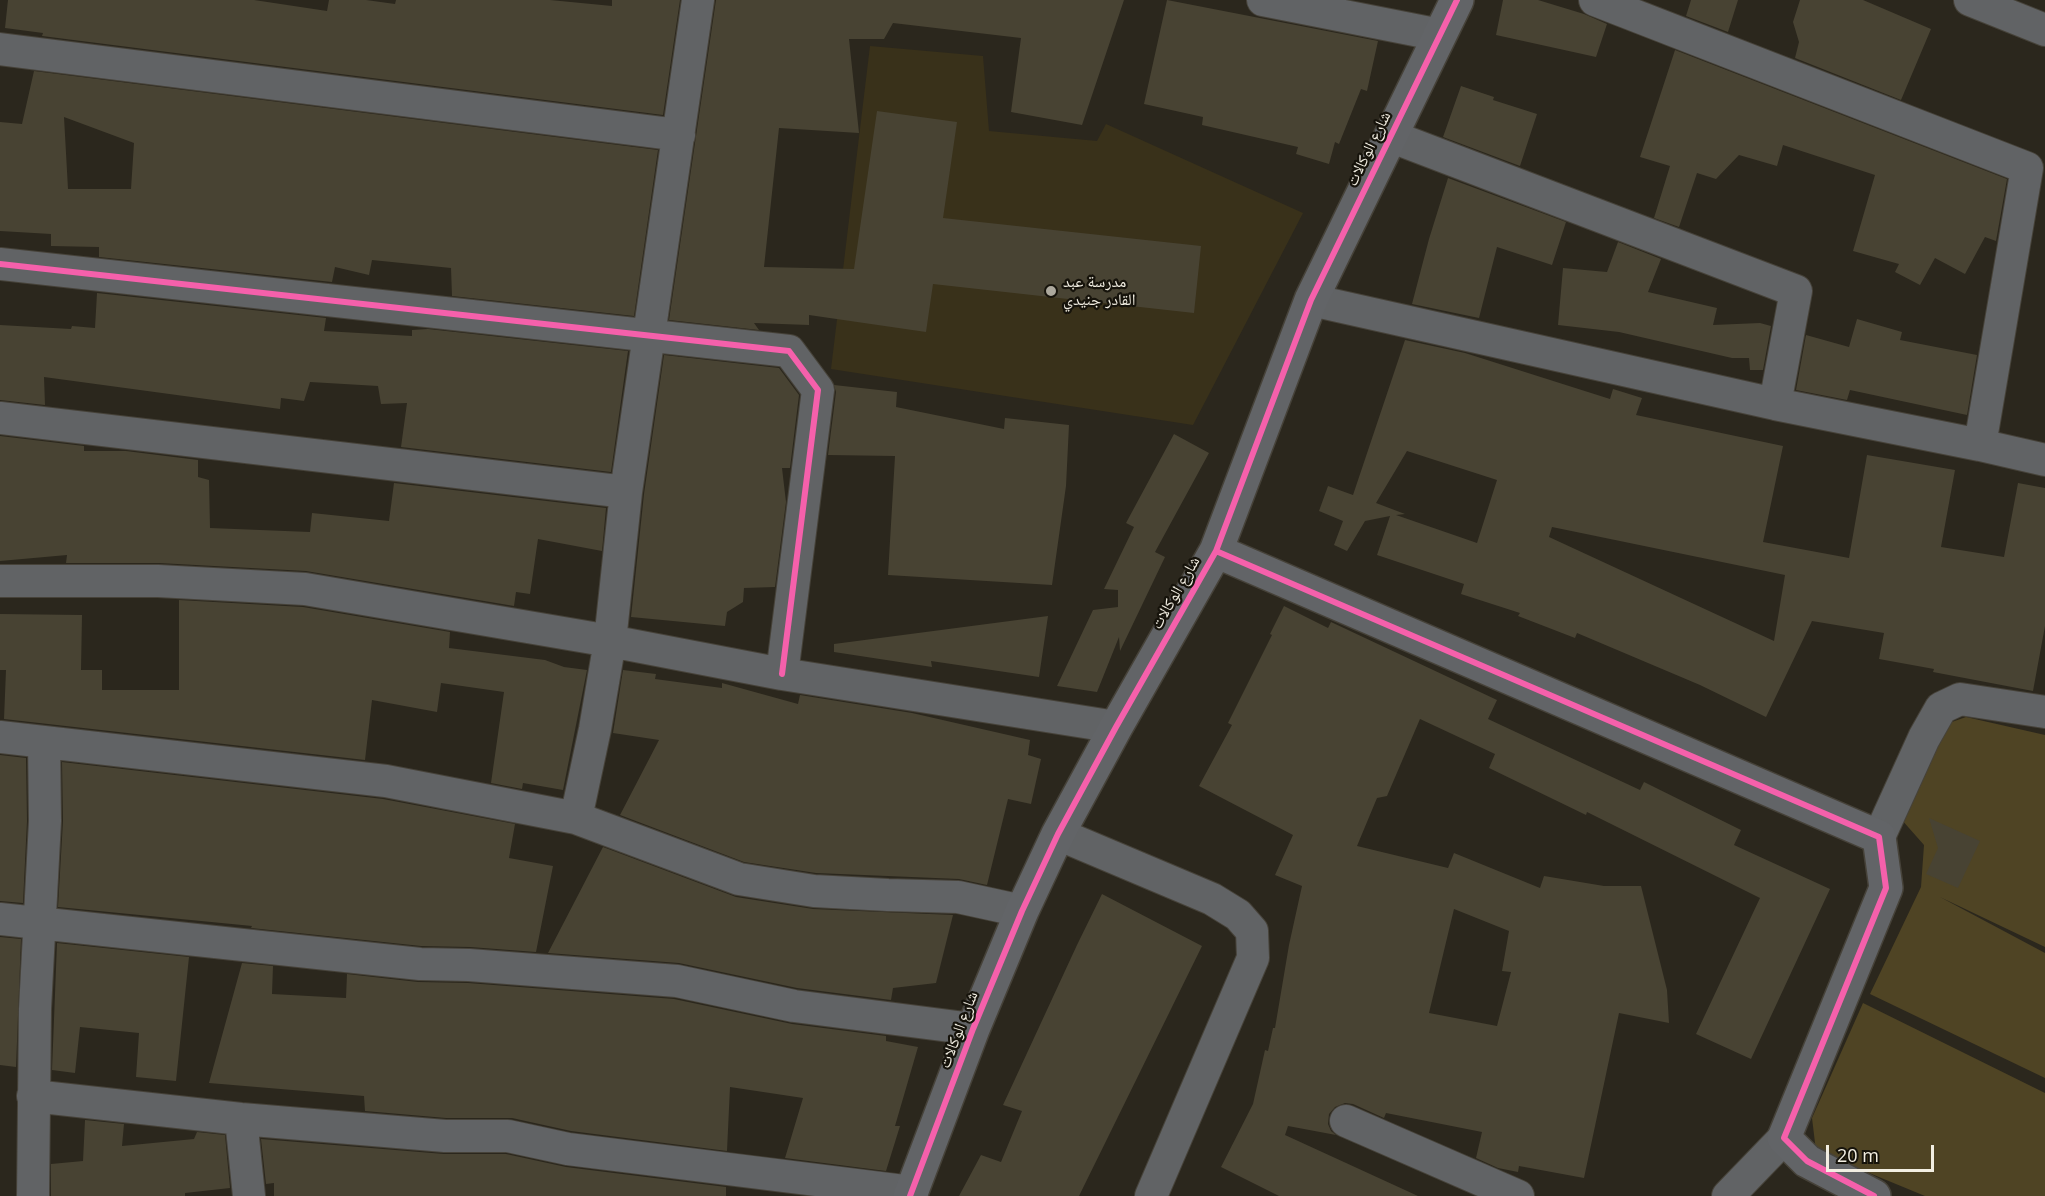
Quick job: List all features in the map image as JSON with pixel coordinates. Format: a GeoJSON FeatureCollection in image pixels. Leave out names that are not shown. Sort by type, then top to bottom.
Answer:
{"type":"FeatureCollection","features":[{"type":"Feature","properties":{"kind":"street"},"geometry":{"type":"LineString","coordinates":[[576,818],[595,729],[610,641],[626,492],[698,0]]}},
{"type":"Feature","properties":{"kind":"street"},"geometry":{"type":"LineString","coordinates":[[1263,0],[1440,35]]}},
{"type":"Feature","properties":{"kind":"street","name":"شارع الوكالات"},"geometry":{"type":"LineString","coordinates":[[911,1194],[973,1029],[1022,911],[1058,834],[1216,551],[1311,300],[1457,0]]}},
{"type":"Feature","properties":{"kind":"street"},"geometry":{"type":"LineString","coordinates":[[1595,0],[2027,168],[1980,445]]}},
{"type":"Feature","properties":{"kind":"street"},"geometry":{"type":"LineString","coordinates":[[1970,0],[2045,30]]}},
{"type":"Feature","properties":{"kind":"street"},"geometry":{"type":"LineString","coordinates":[[0,49],[679,135]]}},
{"type":"Feature","properties":{"kind":"street"},"geometry":{"type":"LineString","coordinates":[[1390,136],[1796,291],[1775,404]]}},
{"type":"Feature","properties":{"kind":"street"},"geometry":{"type":"LineString","coordinates":[[0,264],[789,351],[818,390],[782,674]]}},
{"type":"Feature","properties":{"kind":"street"},"geometry":{"type":"LineString","coordinates":[[1311,300],[1775,404],[2045,460]]}},
{"type":"Feature","properties":{"kind":"street"},"geometry":{"type":"LineString","coordinates":[[0,418],[626,492]]}},
{"type":"Feature","properties":{"kind":"street"},"geometry":{"type":"LineString","coordinates":[[1216,551],[1879,837]]}},
{"type":"Feature","properties":{"kind":"street"},"geometry":{"type":"LineString","coordinates":[[0,580],[158,581],[305,589],[610,641],[782,674],[1116,727]]}},
{"type":"Feature","properties":{"kind":"street"},"geometry":{"type":"LineString","coordinates":[[1728,1196],[1784,1138],[1886,888],[1879,837],[1924,738],[1941,708],[1960,699],[2045,712]]}},
{"type":"Feature","properties":{"kind":"street"},"geometry":{"type":"LineString","coordinates":[[0,737],[386,781],[576,818],[739,879],[814,891],[888,896],[958,897],[1022,911]]}},
{"type":"Feature","properties":{"kind":"street"},"geometry":{"type":"LineString","coordinates":[[33,1196],[35,1009],[45,820],[44,742]]}},
{"type":"Feature","properties":{"kind":"street"},"geometry":{"type":"LineString","coordinates":[[1058,834],[1212,899],[1238,915],[1252,931],[1253,958],[1151,1196]]}},
{"type":"Feature","properties":{"kind":"street"},"geometry":{"type":"LineString","coordinates":[[0,919],[420,964],[469,965],[676,981],[794,1006],[973,1029]]}},
{"type":"Feature","properties":{"kind":"street"},"geometry":{"type":"LineString","coordinates":[[33,1096],[241,1119],[445,1136],[508,1136],[568,1149],[911,1194]]}},
{"type":"Feature","properties":{"kind":"street"},"geometry":{"type":"LineString","coordinates":[[241,1119],[249,1196]]}},
{"type":"Feature","properties":{"kind":"street"},"geometry":{"type":"LineString","coordinates":[[1346,1121],[1518,1196]]}},
{"type":"Feature","properties":{"kind":"street"},"geometry":{"type":"LineString","coordinates":[[1784,1138],[1807,1161],[1874,1196]]}},
{"type":"Feature","properties":{"kind":"shaded area","name":"مدرسة عبد القادر جنيدي"},"geometry":{"type":"Polygon","coordinates":[[[870,46],[983,56],[989,131],[1097,141],[1106,124],[1303,213],[1193,425],[831,369],[870,46]]]}},
{"type":"Feature","properties":{"kind":"shaded area"},"geometry":{"type":"Polygon","coordinates":[[[1966,717],[2045,735],[2045,947],[1940,897],[2045,953],[2045,1078],[1870,994],[1921,887],[1924,845],[1901,819],[1949,723],[1966,717]]]}},
{"type":"Feature","properties":{"kind":"shaded area"},"geometry":{"type":"Polygon","coordinates":[[[1863,1003],[2045,1093],[2045,1196],[1925,1196],[1816,1151],[1812,1118],[1863,1003]]]}},
{"type":"Feature","properties":{"kind":"building"},"geometry":{"type":"Polygon","coordinates":[[[8,0],[254,0],[327,11],[329,0],[366,0],[395,4],[396,0],[550,0],[612,6],[612,0],[680,0],[663,115],[42,36],[43,33],[5,28],[8,0]]]}},
{"type":"Feature","properties":{"kind":"building"},"geometry":{"type":"Polygon","coordinates":[[[716,0],[1124,0],[1082,125],[1011,112],[1021,38],[893,23],[884,39],[849,39],[859,133],[779,128],[764,267],[854,269],[877,111],[957,122],[943,218],[1201,246],[1194,313],[933,284],[926,332],[809,315],[809,325],[754,323],[759,330],[669,320],[716,0]]]}},
{"type":"Feature","properties":{"kind":"building"},"geometry":{"type":"Polygon","coordinates":[[[1167,0],[1378,41],[1367,91],[1361,89],[1339,144],[1335,142],[1329,164],[1296,154],[1298,147],[1202,125],[1203,117],[1144,104],[1167,0]]]}},
{"type":"Feature","properties":{"kind":"building"},"geometry":{"type":"Polygon","coordinates":[[[1503,0],[1538,0],[1584,14],[1607,24],[1596,57],[1496,35],[1503,0]]]}},
{"type":"Feature","properties":{"kind":"building"},"geometry":{"type":"Polygon","coordinates":[[[1691,0],[1738,0],[1728,32],[1686,16],[1691,0]]]}},
{"type":"Feature","properties":{"kind":"building"},"geometry":{"type":"Polygon","coordinates":[[[1800,0],[1863,0],[1931,29],[1901,100],[1795,58],[1799,42],[1793,22],[1800,0]]]}},
{"type":"Feature","properties":{"kind":"building"},"geometry":{"type":"Polygon","coordinates":[[[1675,50],[2007,179],[1996,241],[1985,237],[1965,274],[1935,258],[1920,285],[1895,272],[1899,264],[1853,251],[1875,175],[1783,145],[1777,166],[1739,155],[1716,179],[1697,173],[1679,227],[1654,218],[1670,166],[1640,157],[1675,50]]]}},
{"type":"Feature","properties":{"kind":"building"},"geometry":{"type":"Polygon","coordinates":[[[34,71],[658,150],[634,316],[452,296],[451,268],[372,260],[369,275],[335,267],[332,282],[99,257],[99,247],[51,246],[51,234],[0,231],[0,122],[22,124],[34,71]],[[64,117],[68,189],[131,189],[134,143],[64,117]]]}},
{"type":"Feature","properties":{"kind":"building"},"geometry":{"type":"Polygon","coordinates":[[[1461,86],[1494,97],[1493,100],[1537,114],[1520,166],[1443,137],[1461,86]]]}},
{"type":"Feature","properties":{"kind":"building"},"geometry":{"type":"Polygon","coordinates":[[[1448,178],[1566,222],[1552,265],[1497,247],[1479,318],[1412,304],[1448,178]]]}},
{"type":"Feature","properties":{"kind":"building"},"geometry":{"type":"Polygon","coordinates":[[[1618,242],[1661,259],[1648,292],[1717,308],[1713,325],[1760,323],[1771,326],[1763,370],[1750,370],[1749,358],[1732,358],[1619,332],[1558,325],[1563,268],[1607,272],[1618,242]]]}},
{"type":"Feature","properties":{"kind":"building"},"geometry":{"type":"Polygon","coordinates":[[[97,293],[326,318],[324,331],[412,336],[412,330],[428,329],[628,351],[611,472],[401,447],[407,403],[381,404],[378,386],[310,382],[304,401],[281,398],[280,409],[44,377],[45,405],[0,400],[0,325],[95,328],[97,293]]]}},
{"type":"Feature","properties":{"kind":"building"},"geometry":{"type":"Polygon","coordinates":[[[1857,319],[1902,332],[1900,340],[1977,355],[1967,415],[1850,390],[1847,400],[1796,390],[1806,335],[1849,347],[1857,319]]]}},
{"type":"Feature","properties":{"kind":"building"},"geometry":{"type":"Polygon","coordinates":[[[1405,340],[1465,353],[1610,399],[1613,389],[1642,398],[1636,415],[1783,446],[1763,542],[1849,558],[1867,455],[1955,470],[1941,547],[2004,557],[2018,483],[2045,488],[2045,626],[2033,691],[1879,659],[1884,633],[1812,621],[1766,717],[1700,685],[1577,633],[1575,638],[1518,616],[1520,613],[1461,594],[1464,584],[1377,555],[1390,516],[1365,521],[1347,551],[1334,545],[1343,521],[1319,511],[1328,486],[1353,495],[1405,340]],[[1407,451],[1376,503],[1405,514],[1396,515],[1477,543],[1497,480],[1407,451]],[[1552,527],[1549,537],[1774,641],[1785,575],[1552,527]]]}},
{"type":"Feature","properties":{"kind":"building"},"geometry":{"type":"Polygon","coordinates":[[[664,355],[779,368],[799,395],[790,468],[782,468],[786,502],[775,587],[744,588],[743,602],[727,612],[725,626],[631,617],[644,494],[664,355]]]}},
{"type":"Feature","properties":{"kind":"building"},"geometry":{"type":"Polygon","coordinates":[[[834,385],[897,392],[896,407],[1004,429],[1005,418],[1069,425],[1066,486],[1052,585],[888,575],[895,456],[828,455],[836,392],[834,385]]]}},
{"type":"Feature","properties":{"kind":"building"},"geometry":{"type":"Polygon","coordinates":[[[1174,434],[1209,453],[1155,552],[1165,557],[1120,651],[1119,637],[1097,692],[1057,686],[1093,610],[1118,607],[1118,590],[1104,589],[1134,527],[1126,523],[1174,434]]]}},
{"type":"Feature","properties":{"kind":"building"},"geometry":{"type":"Polygon","coordinates":[[[0,436],[84,446],[84,451],[126,451],[198,460],[198,477],[209,480],[210,528],[310,532],[312,513],[389,521],[394,483],[606,508],[602,551],[538,539],[530,594],[516,592],[514,606],[306,571],[159,563],[66,563],[67,555],[0,561],[0,436]]]}},
{"type":"Feature","properties":{"kind":"building"},"geometry":{"type":"Polygon","coordinates":[[[179,600],[303,607],[450,632],[449,648],[545,660],[564,667],[587,670],[563,790],[523,783],[522,789],[491,783],[504,692],[441,683],[437,712],[372,700],[365,760],[4,719],[6,670],[0,670],[0,614],[82,615],[81,670],[102,670],[102,690],[179,690],[179,600]]]}},
{"type":"Feature","properties":{"kind":"building"},"geometry":{"type":"Polygon","coordinates":[[[1284,606],[1328,628],[1331,622],[1497,700],[1488,719],[1640,790],[1644,782],[1741,830],[1734,845],[1830,889],[1751,1059],[1696,1034],[1760,898],[1587,812],[1586,815],[1489,768],[1495,754],[1420,719],[1387,796],[1377,798],[1357,846],[1448,868],[1454,853],[1540,888],[1544,876],[1604,886],[1641,886],[1667,990],[1669,1023],[1619,1013],[1584,1178],[1519,1166],[1518,1172],[1498,1168],[1476,1158],[1482,1132],[1386,1113],[1384,1118],[1353,1104],[1345,1103],[1335,1107],[1329,1114],[1328,1124],[1336,1135],[1288,1126],[1285,1135],[1418,1196],[1279,1196],[1221,1167],[1253,1104],[1265,1050],[1268,1051],[1273,1028],[1275,1028],[1302,886],[1275,875],[1293,835],[1199,786],[1232,725],[1228,723],[1272,635],[1270,634],[1284,606]],[[1454,909],[1429,1013],[1497,1026],[1511,972],[1502,971],[1509,931],[1454,909]]]}},
{"type":"Feature","properties":{"kind":"building"},"geometry":{"type":"Polygon","coordinates":[[[1048,616],[1039,677],[931,661],[932,667],[834,652],[834,644],[1048,616]]]}},
{"type":"Feature","properties":{"kind":"building"},"geometry":{"type":"Polygon","coordinates":[[[623,670],[656,674],[655,679],[722,688],[722,683],[798,704],[800,695],[912,713],[1030,740],[1028,755],[1041,759],[1031,804],[1008,799],[987,885],[959,879],[816,873],[744,862],[620,815],[659,740],[613,733],[623,670]]]}},
{"type":"Feature","properties":{"kind":"building"},"geometry":{"type":"Polygon","coordinates":[[[0,755],[26,758],[27,821],[23,903],[0,901],[0,755]]]}},
{"type":"Feature","properties":{"kind":"building"},"geometry":{"type":"Polygon","coordinates":[[[62,762],[383,799],[515,824],[509,858],[553,866],[536,952],[421,946],[251,928],[252,926],[58,907],[63,821],[62,762]]]}},
{"type":"Feature","properties":{"kind":"building"},"geometry":{"type":"Polygon","coordinates":[[[1929,818],[1980,841],[1958,888],[1926,874],[1938,848],[1929,818]]]}},
{"type":"Feature","properties":{"kind":"building"},"geometry":{"type":"Polygon","coordinates":[[[603,847],[736,897],[813,909],[953,915],[936,983],[893,988],[891,1000],[797,988],[679,963],[548,953],[603,847]]]}},
{"type":"Feature","properties":{"kind":"building"},"geometry":{"type":"Polygon","coordinates":[[[1102,894],[1202,946],[1079,1196],[959,1196],[981,1155],[1001,1162],[1022,1111],[1003,1105],[1102,894]]]}},
{"type":"Feature","properties":{"kind":"building"},"geometry":{"type":"Polygon","coordinates":[[[0,937],[21,939],[16,1067],[0,1065],[0,937]]]}},
{"type":"Feature","properties":{"kind":"building"},"geometry":{"type":"Polygon","coordinates":[[[57,943],[189,957],[176,1081],[136,1077],[139,1033],[80,1027],[75,1073],[52,1070],[57,943]]]}},
{"type":"Feature","properties":{"kind":"building"},"geometry":{"type":"Polygon","coordinates":[[[242,963],[273,966],[272,994],[346,998],[347,974],[418,982],[468,983],[674,999],[792,1024],[886,1036],[886,1041],[918,1047],[895,1126],[900,1126],[886,1171],[785,1158],[803,1098],[730,1087],[727,1151],[571,1131],[512,1118],[446,1118],[365,1111],[364,1096],[209,1083],[242,963]]]}},
{"type":"Feature","properties":{"kind":"building"},"geometry":{"type":"Polygon","coordinates":[[[85,1120],[124,1124],[122,1146],[194,1139],[197,1132],[225,1135],[230,1188],[185,1193],[185,1196],[51,1196],[51,1164],[83,1161],[85,1120]]]}},
{"type":"Feature","properties":{"kind":"building"},"geometry":{"type":"Polygon","coordinates":[[[261,1139],[444,1154],[506,1154],[566,1167],[726,1187],[726,1196],[274,1196],[274,1183],[266,1184],[261,1139]]]}},
{"type":"Feature","properties":{"kind":"cycle path"},"geometry":{"type":"LineString","coordinates":[[910,1196],[973,1029],[1022,911],[1058,834],[1216,551],[1311,300],[1457,0]]}},
{"type":"Feature","properties":{"kind":"cycle path"},"geometry":{"type":"LineString","coordinates":[[0,264],[789,351],[818,390],[782,674]]}},
{"type":"Feature","properties":{"kind":"cycle path"},"geometry":{"type":"LineString","coordinates":[[1216,551],[1879,837],[1886,888],[1784,1138],[1807,1161],[1874,1196]]}},
{"type":"Feature","properties":{"kind":"place","name":"مدرسة عبد القادر جنيدي"},"geometry":{"type":"Point","coordinates":[1051,291]}}]}
